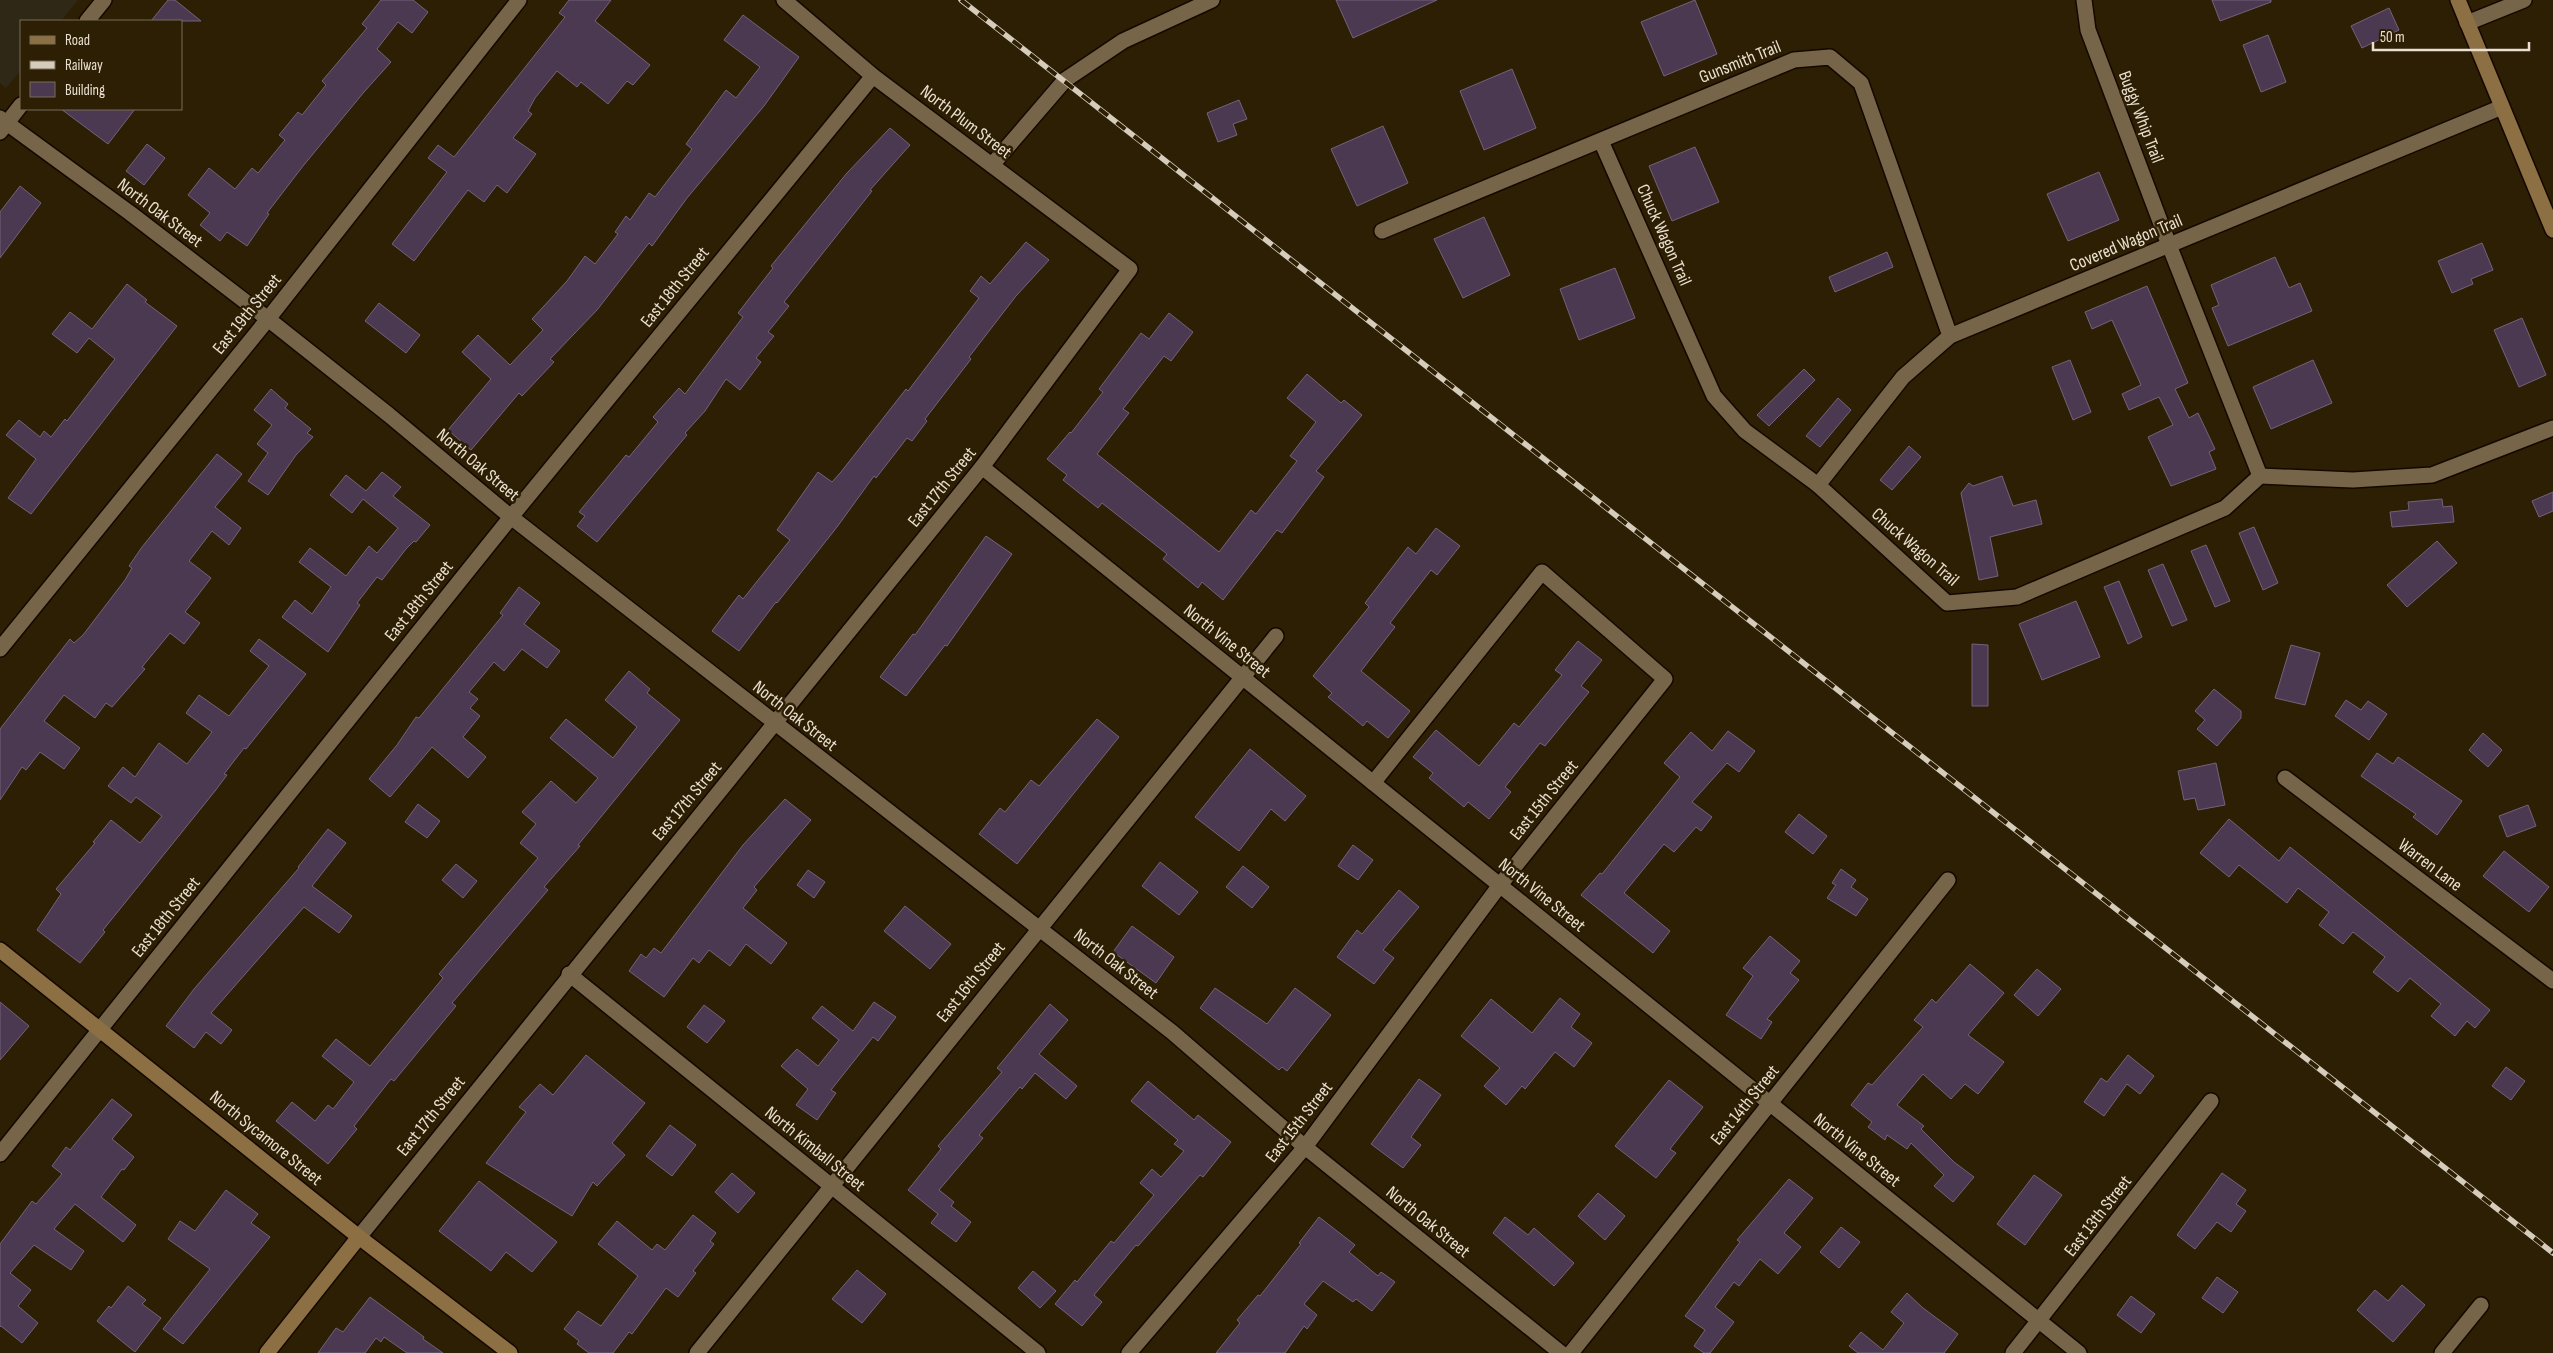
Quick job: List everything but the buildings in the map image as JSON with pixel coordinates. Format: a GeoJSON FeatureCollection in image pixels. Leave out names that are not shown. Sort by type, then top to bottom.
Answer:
{"type":"FeatureCollection","features":[{"type":"Feature","properties":{"kind":"main road"},"geometry":{"type":"LineString","coordinates":[[2458,0],[2553,230]]}},
{"type":"Feature","properties":{"kind":"main road","name":"North Sycamore Street"},"geometry":{"type":"LineString","coordinates":[[0,950],[359,1237],[510,1353]]}},
{"type":"Feature","properties":{"kind":"main road","name":"East 17th Street"},"geometry":{"type":"LineString","coordinates":[[267,1353],[359,1237]]}},
{"type":"Feature","properties":{"kind":"street"},"geometry":{"type":"LineString","coordinates":[[88,20],[104,0]]}},
{"type":"Feature","properties":{"kind":"street","name":"East 19th Street"},"geometry":{"type":"LineString","coordinates":[[0,649],[268,319],[519,0]]}},
{"type":"Feature","properties":{"kind":"street","name":"North Plum Street"},"geometry":{"type":"LineString","coordinates":[[784,0],[873,76],[1130,269]]}},
{"type":"Feature","properties":{"kind":"street"},"geometry":{"type":"LineString","coordinates":[[992,165],[1065,80],[1123,41],[1212,0]]}},
{"type":"Feature","properties":{"kind":"street","name":"Buggy Whip Trail"},"geometry":{"type":"LineString","coordinates":[[2084,0],[2088,30],[2169,245]]}},
{"type":"Feature","properties":{"kind":"street"},"geometry":{"type":"LineString","coordinates":[[2467,23],[2524,0]]}},
{"type":"Feature","properties":{"kind":"street","name":"Gunsmith Trail"},"geometry":{"type":"LineString","coordinates":[[1382,231],[1794,60],[1830,57],[1861,83],[1950,336]]}},
{"type":"Feature","properties":{"kind":"street","name":"East 18th Street"},"geometry":{"type":"LineString","coordinates":[[0,1154],[511,517],[873,76]]}},
{"type":"Feature","properties":{"kind":"street"},"geometry":{"type":"LineString","coordinates":[[2,124],[20,106]]}},
{"type":"Feature","properties":{"kind":"street","name":"Covered Wagon Trail"},"geometry":{"type":"LineString","coordinates":[[1818,485],[1903,377],[1950,336],[2502,107]]}},
{"type":"Feature","properties":{"kind":"street","name":"North Oak Street"},"geometry":{"type":"LineString","coordinates":[[2,124],[130,213],[268,319],[511,517],[1172,1032],[1305,1147],[1561,1353]]}},
{"type":"Feature","properties":{"kind":"street","name":"Chuck Wagon Trail"},"geometry":{"type":"LineString","coordinates":[[1601,140],[1714,396],[1745,431],[1818,485],[1947,603],[2017,597],[2226,508],[2260,476]]}},
{"type":"Feature","properties":{"kind":"street"},"geometry":{"type":"LineString","coordinates":[[2169,245],[2260,476],[2353,480],[2432,475],[2553,428]]}},
{"type":"Feature","properties":{"kind":"street","name":"East 17th Street"},"geometry":{"type":"LineString","coordinates":[[359,1237],[569,974],[775,724],[982,467],[1130,269]]}},
{"type":"Feature","properties":{"kind":"street","name":"North Vine Street"},"geometry":{"type":"LineString","coordinates":[[982,467],[2079,1353]]}},
{"type":"Feature","properties":{"kind":"street","name":"East 15th Street"},"geometry":{"type":"LineString","coordinates":[[1129,1353],[1305,1147],[1500,885],[1665,679],[1542,572],[1373,783]]}},
{"type":"Feature","properties":{"kind":"street","name":"East 16th Street"},"geometry":{"type":"LineString","coordinates":[[697,1353],[1276,636]]}},
{"type":"Feature","properties":{"kind":"street","name":"Warren Lane"},"geometry":{"type":"LineString","coordinates":[[2285,778],[2553,981]]}},
{"type":"Feature","properties":{"kind":"street","name":"East 14th Street"},"geometry":{"type":"LineString","coordinates":[[1571,1353],[1948,880]]}},
{"type":"Feature","properties":{"kind":"street","name":"North Kimball Street"},"geometry":{"type":"LineString","coordinates":[[569,974],[1038,1353]]}},
{"type":"Feature","properties":{"kind":"street","name":"East 13th Street"},"geometry":{"type":"LineString","coordinates":[[2013,1353],[2211,1101]]}},
{"type":"Feature","properties":{"kind":"street"},"geometry":{"type":"LineString","coordinates":[[2442,1353],[2481,1305]]}},
{"type":"Feature","properties":{"kind":"shaded area"},"geometry":{"type":"Polygon","coordinates":[[[0,0],[78,0],[62,20],[20,20],[20,71],[6,88],[0,83],[0,0]]]}},
{"type":"Feature","properties":{"kind":"railway"},"geometry":{"type":"LineString","coordinates":[[961,0],[2553,1253]]}}]}
